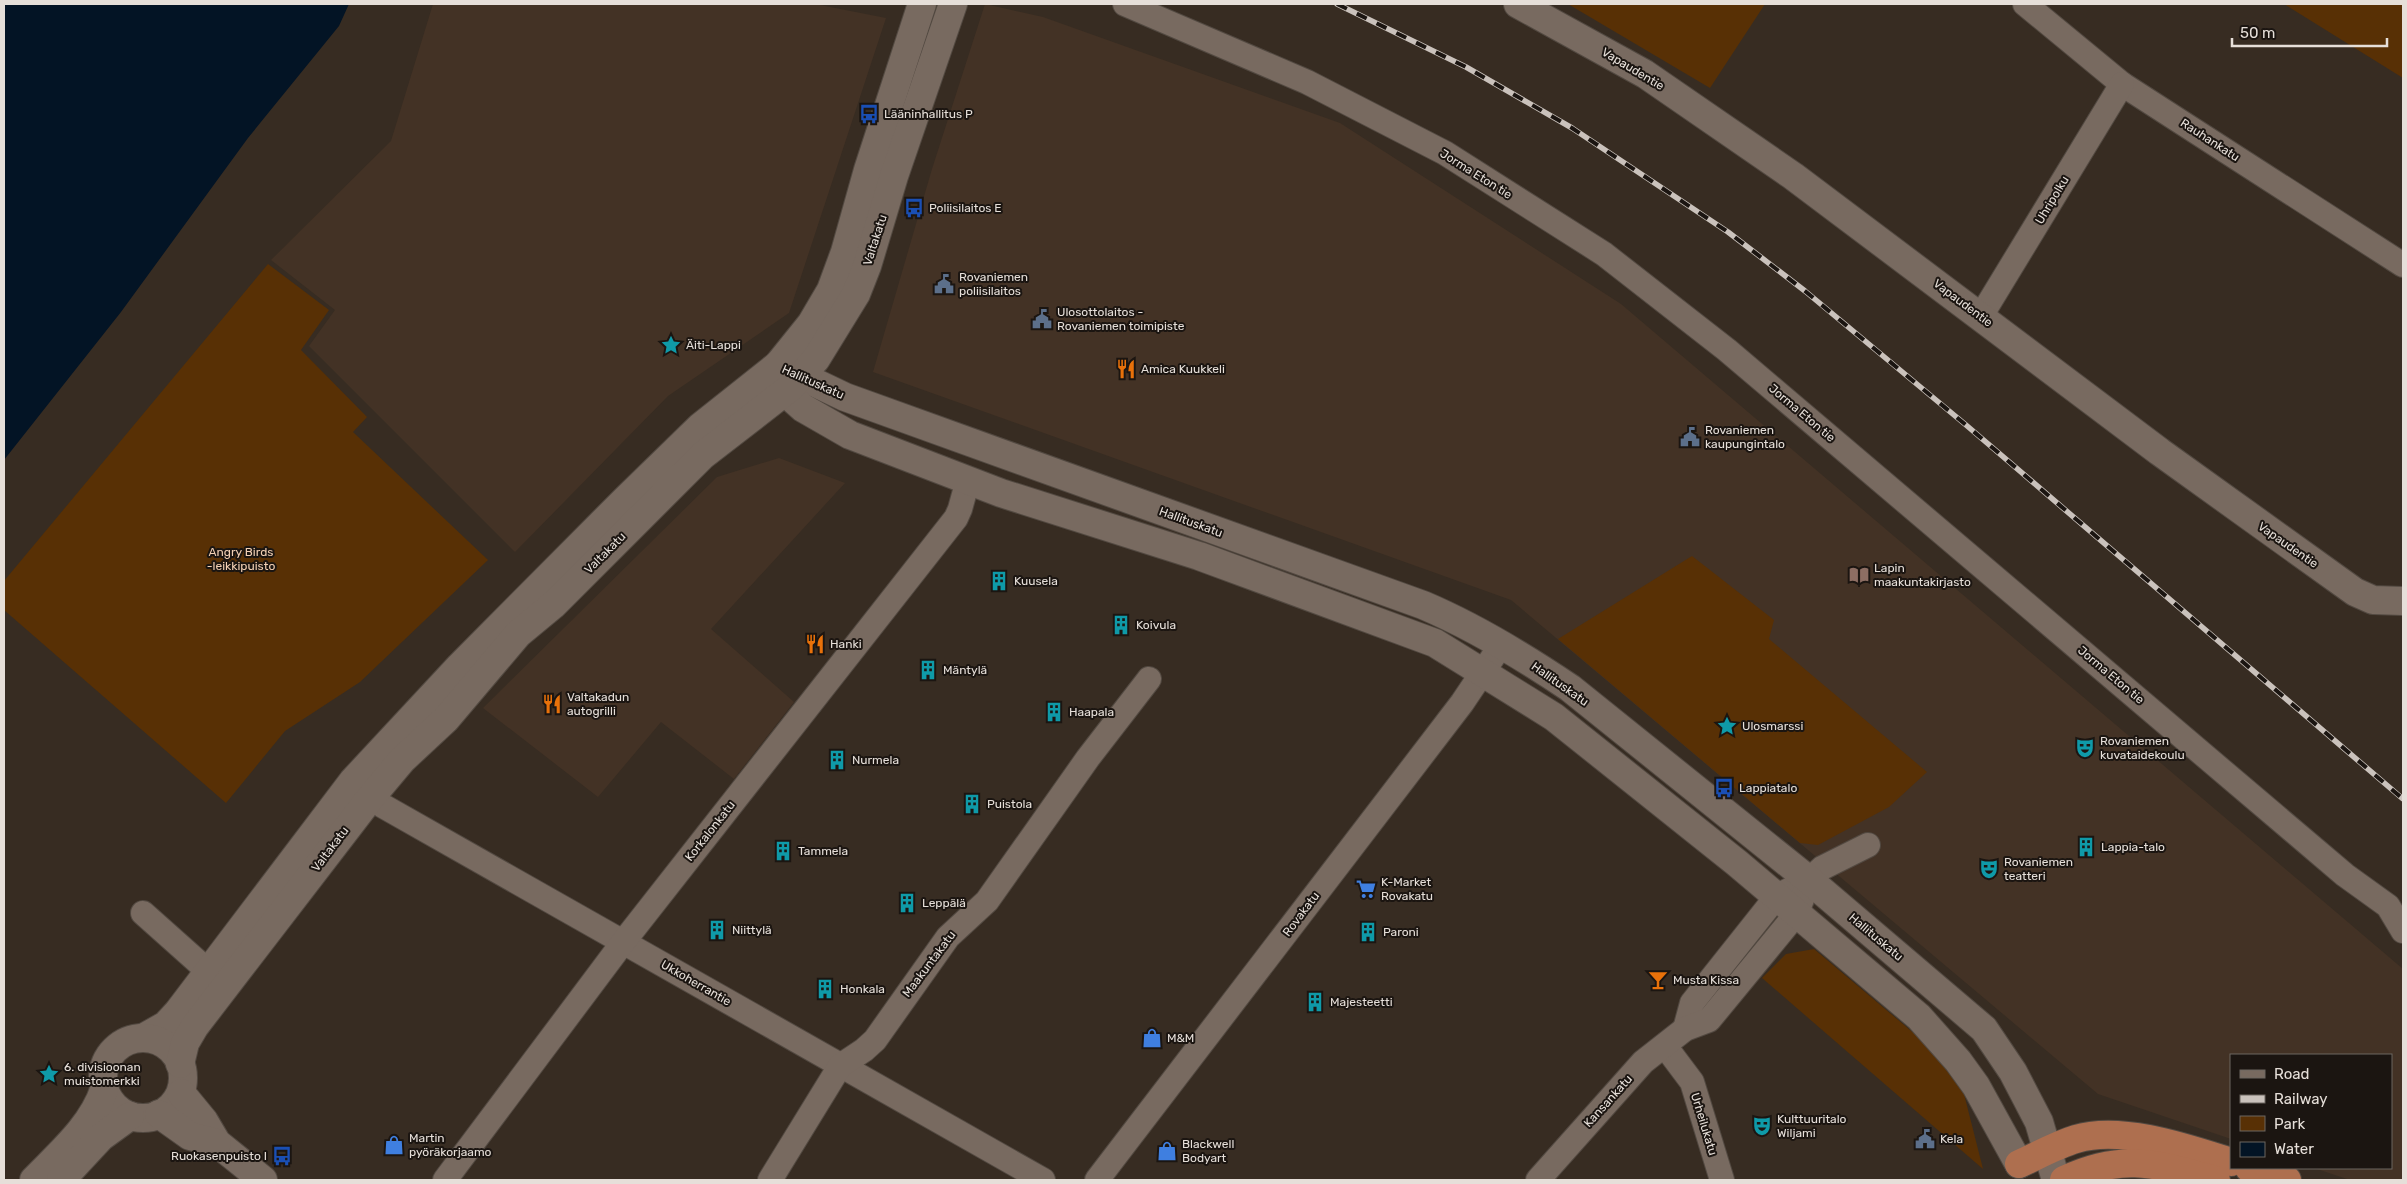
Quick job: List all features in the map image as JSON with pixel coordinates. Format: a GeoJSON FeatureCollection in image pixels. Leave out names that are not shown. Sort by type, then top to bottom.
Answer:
{"type":"FeatureCollection","features":[{"type":"Feature","properties":{"kind":"highway"},"geometry":{"type":"LineString","coordinates":[[2019,1164],[2076,1139],[2107,1134],[2155,1141],[2230,1162]]}},
{"type":"Feature","properties":{"kind":"highway"},"geometry":{"type":"LineString","coordinates":[[2064,1180],[2087,1169],[2113,1163],[2132,1162],[2157,1164],[2216,1180]]}},
{"type":"Feature","properties":{"kind":"highway"},"geometry":{"type":"LineString","coordinates":[[2252,1169],[2286,1180]]}},
{"type":"Feature","properties":{"kind":"street","name":"Valtakatu"},"geometry":{"type":"LineString","coordinates":[[788,378],[836,277],[922,4]]}},
{"type":"Feature","properties":{"kind":"street","name":"Valtakatu"},"geometry":{"type":"LineString","coordinates":[[143,1038],[166,1025],[208,972],[362,789],[402,760],[446,719],[518,634],[553,605],[702,456],[826,345],[856,294],[953,4]]}},
{"type":"Feature","properties":{"kind":"street","name":"Jorma Eton tie"},"geometry":{"type":"LineString","coordinates":[[1125,4],[1307,82],[1411,136],[1445,154],[1604,254],[1727,350],[2345,875],[2388,906],[2403,931]]}},
{"type":"Feature","properties":{"kind":"street","name":"Vapaudentie"},"geometry":{"type":"LineString","coordinates":[[1518,4],[1645,74],[1793,176],[2160,452],[2355,592],[2373,600],[2403,601]]}},
{"type":"Feature","properties":{"kind":"street","name":"Rauhankatu"},"geometry":{"type":"LineString","coordinates":[[2025,4],[2122,84],[2403,265]]}},
{"type":"Feature","properties":{"kind":"street","name":"Uhripolku"},"geometry":{"type":"LineString","coordinates":[[1981,316],[2122,84]]}},
{"type":"Feature","properties":{"kind":"street","name":"Hallituskatu"},"geometry":{"type":"LineString","coordinates":[[788,378],[956,435],[1229,536],[1423,605],[1448,616],[1501,645],[1570,688],[1809,880],[1984,1030],[2013,1072],[2039,1122],[2056,1180]]}},
{"type":"Feature","properties":{"kind":"street","name":"Hallituskatu"},"geometry":{"type":"LineString","coordinates":[[788,378],[803,408],[850,435],[1001,493],[1199,556],[1435,643],[1554,717],[1777,896],[1919,1017],[1976,1086],[2019,1164]]}},
{"type":"Feature","properties":{"kind":"street"},"geometry":{"type":"LineString","coordinates":[[956,435],[968,480]]}},
{"type":"Feature","properties":{"kind":"street","name":"Korkalonkatu"},"geometry":{"type":"LineString","coordinates":[[445,1180],[624,941],[956,518],[968,480]]}},
{"type":"Feature","properties":{"kind":"street"},"geometry":{"type":"LineString","coordinates":[[1199,556],[1229,536],[1235,569]]}},
{"type":"Feature","properties":{"kind":"street","name":"Rovakatu"},"geometry":{"type":"LineString","coordinates":[[1098,1180],[1483,672],[1501,645]]}},
{"type":"Feature","properties":{"kind":"street","name":"Maakuntakatu"},"geometry":{"type":"LineString","coordinates":[[770,1180],[840,1066],[875,1040],[948,937],[987,901],[1088,758],[1149,679]]}},
{"type":"Feature","properties":{"kind":"street","name":"Valtakatu"},"geometry":{"type":"LineString","coordinates":[[180,1064],[185,1043],[196,1026],[362,789]]}},
{"type":"Feature","properties":{"kind":"street","name":"Ukkoherrantie"},"geometry":{"type":"LineString","coordinates":[[362,789],[840,1066],[1043,1180]]}},
{"type":"Feature","properties":{"kind":"street"},"geometry":{"type":"LineString","coordinates":[[1685,1029],[1692,1003],[1777,896],[1809,880],[1822,868],[1868,845]]}},
{"type":"Feature","properties":{"kind":"street","name":"Kansankatu"},"geometry":{"type":"LineString","coordinates":[[1538,1180],[1643,1062],[1685,1029],[1709,1020],[1797,914],[1809,880]]}},
{"type":"Feature","properties":{"kind":"street"},"geometry":{"type":"LineString","coordinates":[[143,913],[208,972]]}},
{"type":"Feature","properties":{"kind":"street"},"geometry":{"type":"LineString","coordinates":[[143,1038],[162,1045],[173,1053],[180,1064],[183,1086],[181,1093],[172,1106],[159,1114],[143,1117],[130,1116],[114,1106],[104,1090],[102,1076],[104,1066],[114,1049],[127,1042],[143,1038]]}},
{"type":"Feature","properties":{"kind":"street","name":"Urheilukatu"},"geometry":{"type":"LineString","coordinates":[[1665,1046],[1692,1082],[1722,1180]]}},
{"type":"Feature","properties":{"kind":"street"},"geometry":{"type":"LineString","coordinates":[[34,1180],[85,1125],[100,1104],[104,1090]]}},
{"type":"Feature","properties":{"kind":"street"},"geometry":{"type":"LineString","coordinates":[[181,1093],[204,1120],[217,1143],[264,1180]]}},
{"type":"Feature","properties":{"kind":"street"},"geometry":{"type":"LineString","coordinates":[[159,1114],[190,1136],[217,1143]]}},
{"type":"Feature","properties":{"kind":"street"},"geometry":{"type":"LineString","coordinates":[[61,1180],[101,1137],[130,1116]]}},
{"type":"Feature","properties":{"kind":"shaded area"},"geometry":{"type":"Polygon","coordinates":[[[433,4],[815,4],[886,18],[789,313],[668,396],[515,552],[309,346],[335,310],[271,260],[391,141],[433,4]]]}},
{"type":"Feature","properties":{"kind":"shaded area"},"geometry":{"type":"Polygon","coordinates":[[[985,4],[1043,17],[1340,123],[1621,304],[2403,969],[2403,1180],[2350,1180],[2317,1169],[2392,1169],[2392,1054],[2230,1054],[2230,1139],[2098,1094],[1511,600],[873,372],[932,169],[985,4]]]}},
{"type":"Feature","properties":{"kind":"shaded area"},"geometry":{"type":"Polygon","coordinates":[[[779,458],[845,483],[711,629],[794,702],[734,779],[661,722],[598,797],[483,708],[717,477],[779,458]]]}},
{"type":"Feature","properties":{"kind":"green space"},"geometry":{"type":"Polygon","coordinates":[[[1568,4],[1765,4],[1710,88],[1568,4]]]}},
{"type":"Feature","properties":{"kind":"green space"},"geometry":{"type":"Polygon","coordinates":[[[2284,4],[2403,4],[2403,78],[2284,4]]]}},
{"type":"Feature","properties":{"kind":"green space","name":"Angry Birds -leikkipuisto"},"geometry":{"type":"Polygon","coordinates":[[[268,264],[329,310],[301,350],[367,417],[353,432],[488,560],[360,682],[285,731],[226,803],[4,610],[4,581],[268,264]]]}},
{"type":"Feature","properties":{"kind":"green space"},"geometry":{"type":"Polygon","coordinates":[[[1692,556],[1774,620],[1769,639],[1927,772],[1889,807],[1818,845],[1800,843],[1558,639],[1692,556]]]}},
{"type":"Feature","properties":{"kind":"green space"},"geometry":{"type":"Polygon","coordinates":[[[1814,949],[1929,1046],[1964,1094],[1983,1169],[1762,978],[1786,954],[1814,949]]]}},
{"type":"Feature","properties":{"kind":"water"},"geometry":{"type":"Polygon","coordinates":[[[4,4],[349,4],[339,26],[248,138],[121,312],[4,460],[4,4]]]}},
{"type":"Feature","properties":{"kind":"railway"},"geometry":{"type":"LineString","coordinates":[[1337,4],[1466,67],[1572,128],[1728,232],[1805,291],[1966,425],[2403,799]]}},
{"type":"Feature","properties":{"kind":"place","name":"Lääninhallitus P"},"geometry":{"type":"Point","coordinates":[869,114]}},
{"type":"Feature","properties":{"kind":"place","name":"Poliisilaitos E"},"geometry":{"type":"Point","coordinates":[914,208]}},
{"type":"Feature","properties":{"kind":"place","name":"Rovaniemen poliisilaitos"},"geometry":{"type":"Point","coordinates":[944,284]}},
{"type":"Feature","properties":{"kind":"place","name":"Ulosottolaitos - Rovaniemen toimipiste"},"geometry":{"type":"Point","coordinates":[1042,319]}},
{"type":"Feature","properties":{"kind":"place","name":"Äiti-Lappi"},"geometry":{"type":"Point","coordinates":[671,345]}},
{"type":"Feature","properties":{"kind":"place","name":"Amica Kuukkeli"},"geometry":{"type":"Point","coordinates":[1126,369]}},
{"type":"Feature","properties":{"kind":"place","name":"Rovaniemen kaupungintalo"},"geometry":{"type":"Point","coordinates":[1690,437]}},
{"type":"Feature","properties":{"kind":"place","name":"Lapin maakuntakirjasto"},"geometry":{"type":"Point","coordinates":[1859,575]}},
{"type":"Feature","properties":{"kind":"place","name":"Kuusela"},"geometry":{"type":"Point","coordinates":[999,581]}},
{"type":"Feature","properties":{"kind":"place","name":"Koivula"},"geometry":{"type":"Point","coordinates":[1121,625]}},
{"type":"Feature","properties":{"kind":"place","name":"Hanki"},"geometry":{"type":"Point","coordinates":[815,644]}},
{"type":"Feature","properties":{"kind":"place","name":"Mäntylä"},"geometry":{"type":"Point","coordinates":[928,670]}},
{"type":"Feature","properties":{"kind":"place","name":"Valtakadun autogrilli"},"geometry":{"type":"Point","coordinates":[552,704]}},
{"type":"Feature","properties":{"kind":"place","name":"Haapala"},"geometry":{"type":"Point","coordinates":[1054,712]}},
{"type":"Feature","properties":{"kind":"place","name":"Ulosmarssi"},"geometry":{"type":"Point","coordinates":[1727,726]}},
{"type":"Feature","properties":{"kind":"place","name":"Rovaniemen kuvataidekoulu"},"geometry":{"type":"Point","coordinates":[2085,748]}},
{"type":"Feature","properties":{"kind":"place","name":"Nurmela"},"geometry":{"type":"Point","coordinates":[837,760]}},
{"type":"Feature","properties":{"kind":"place","name":"Lappiatalo"},"geometry":{"type":"Point","coordinates":[1724,788]}},
{"type":"Feature","properties":{"kind":"place","name":"Puistola"},"geometry":{"type":"Point","coordinates":[972,804]}},
{"type":"Feature","properties":{"kind":"place","name":"Lappia-talo"},"geometry":{"type":"Point","coordinates":[2086,847]}},
{"type":"Feature","properties":{"kind":"place","name":"Tammela"},"geometry":{"type":"Point","coordinates":[783,851]}},
{"type":"Feature","properties":{"kind":"place","name":"Rovaniemen teatteri"},"geometry":{"type":"Point","coordinates":[1989,869]}},
{"type":"Feature","properties":{"kind":"place","name":"K-Market Rovakatu"},"geometry":{"type":"Point","coordinates":[1366,889]}},
{"type":"Feature","properties":{"kind":"place","name":"Leppälä"},"geometry":{"type":"Point","coordinates":[907,903]}},
{"type":"Feature","properties":{"kind":"place","name":"Niittylä"},"geometry":{"type":"Point","coordinates":[717,930]}},
{"type":"Feature","properties":{"kind":"place","name":"Paroni"},"geometry":{"type":"Point","coordinates":[1368,932]}},
{"type":"Feature","properties":{"kind":"place","name":"Musta Kissa"},"geometry":{"type":"Point","coordinates":[1658,980]}},
{"type":"Feature","properties":{"kind":"place","name":"Honkala"},"geometry":{"type":"Point","coordinates":[825,989]}},
{"type":"Feature","properties":{"kind":"place","name":"Majesteetti"},"geometry":{"type":"Point","coordinates":[1315,1002]}},
{"type":"Feature","properties":{"kind":"place","name":"M&M"},"geometry":{"type":"Point","coordinates":[1152,1038]}},
{"type":"Feature","properties":{"kind":"place","name":"6. divisioonan muistomerkki"},"geometry":{"type":"Point","coordinates":[49,1074]}},
{"type":"Feature","properties":{"kind":"place","name":"Kulttuuritalo Wiljami"},"geometry":{"type":"Point","coordinates":[1762,1126]}},
{"type":"Feature","properties":{"kind":"place","name":"Kela"},"geometry":{"type":"Point","coordinates":[1925,1139]}},
{"type":"Feature","properties":{"kind":"place","name":"Martin pyöräkorjaamo"},"geometry":{"type":"Point","coordinates":[394,1145]}},
{"type":"Feature","properties":{"kind":"place","name":"Blackwell Bodyart"},"geometry":{"type":"Point","coordinates":[1167,1151]}},
{"type":"Feature","properties":{"kind":"place","name":"Ruokasenpuisto I"},"geometry":{"type":"Point","coordinates":[282,1156]}}]}
